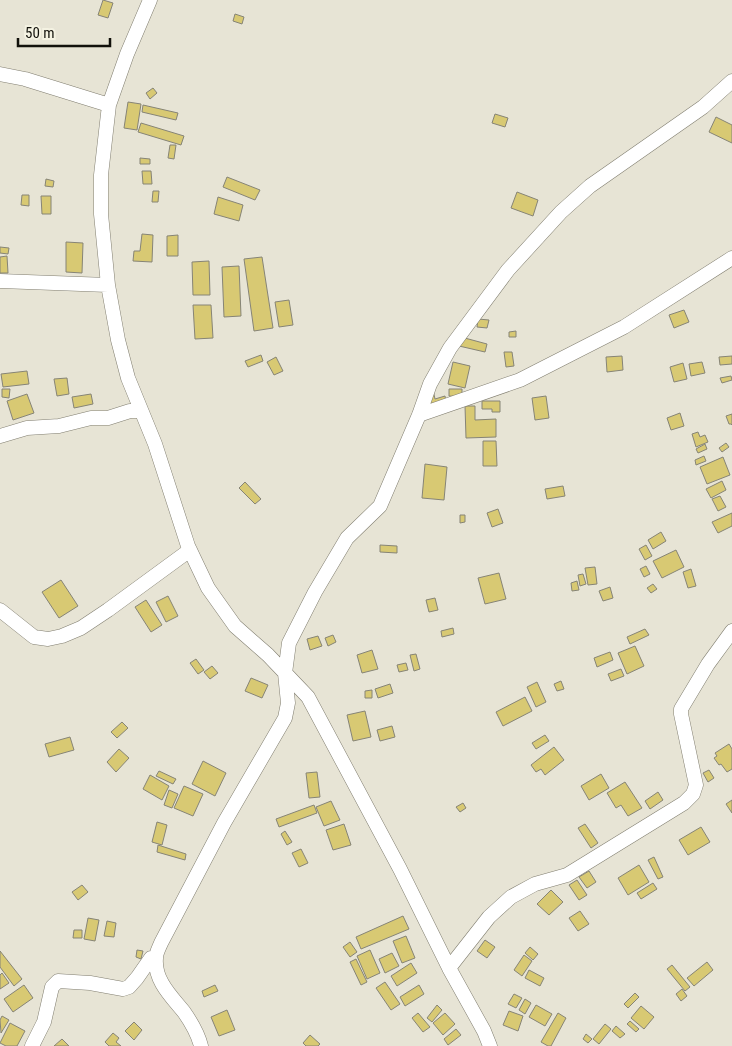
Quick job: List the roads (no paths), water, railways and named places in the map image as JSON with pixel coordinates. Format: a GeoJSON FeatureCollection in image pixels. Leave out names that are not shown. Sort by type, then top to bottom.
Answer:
{"type":"FeatureCollection","features":[{"type":"Feature","properties":{"kind":"street"},"geometry":{"type":"LineString","coordinates":[[150,0],[127,54],[109,105],[101,175],[101,214],[108,285],[118,340],[128,378],[155,444],[190,550],[208,588],[235,626],[285,673],[308,698],[400,869],[490,1046]]}},
{"type":"Feature","properties":{"kind":"street"},"geometry":{"type":"LineString","coordinates":[[0,74],[25,79],[109,105]]}},
{"type":"Feature","properties":{"kind":"street"},"geometry":{"type":"LineString","coordinates":[[201,1046],[198,1036],[184,1013],[159,980],[156,958],[161,943],[224,823],[285,718],[288,703],[285,673],[289,643],[297,624],[347,538],[380,506],[419,415],[430,384],[450,348],[508,270],[554,220],[590,186],[703,107],[732,81]]}},
{"type":"Feature","properties":{"kind":"street"},"geometry":{"type":"LineString","coordinates":[[419,415],[529,376],[624,327],[732,258]]}},
{"type":"Feature","properties":{"kind":"street"},"geometry":{"type":"LineString","coordinates":[[0,281],[108,285]]}},
{"type":"Feature","properties":{"kind":"street"},"geometry":{"type":"LineString","coordinates":[[0,436],[27,428],[59,426],[91,418],[108,418],[130,411],[141,411]]}},
{"type":"Feature","properties":{"kind":"street"},"geometry":{"type":"LineString","coordinates":[[0,610],[34,637],[48,639],[62,636],[81,628],[108,610],[190,550]]}},
{"type":"Feature","properties":{"kind":"street"},"geometry":{"type":"LineString","coordinates":[[449,968],[489,917],[511,897],[536,884],[567,875],[684,803],[693,794],[696,785],[681,709],[708,664],[732,631]]}},
{"type":"Feature","properties":{"kind":"street"},"geometry":{"type":"LineString","coordinates":[[32,1046],[44,1022],[52,987],[58,980],[122,989],[129,987],[151,958],[156,958]]}}]}
